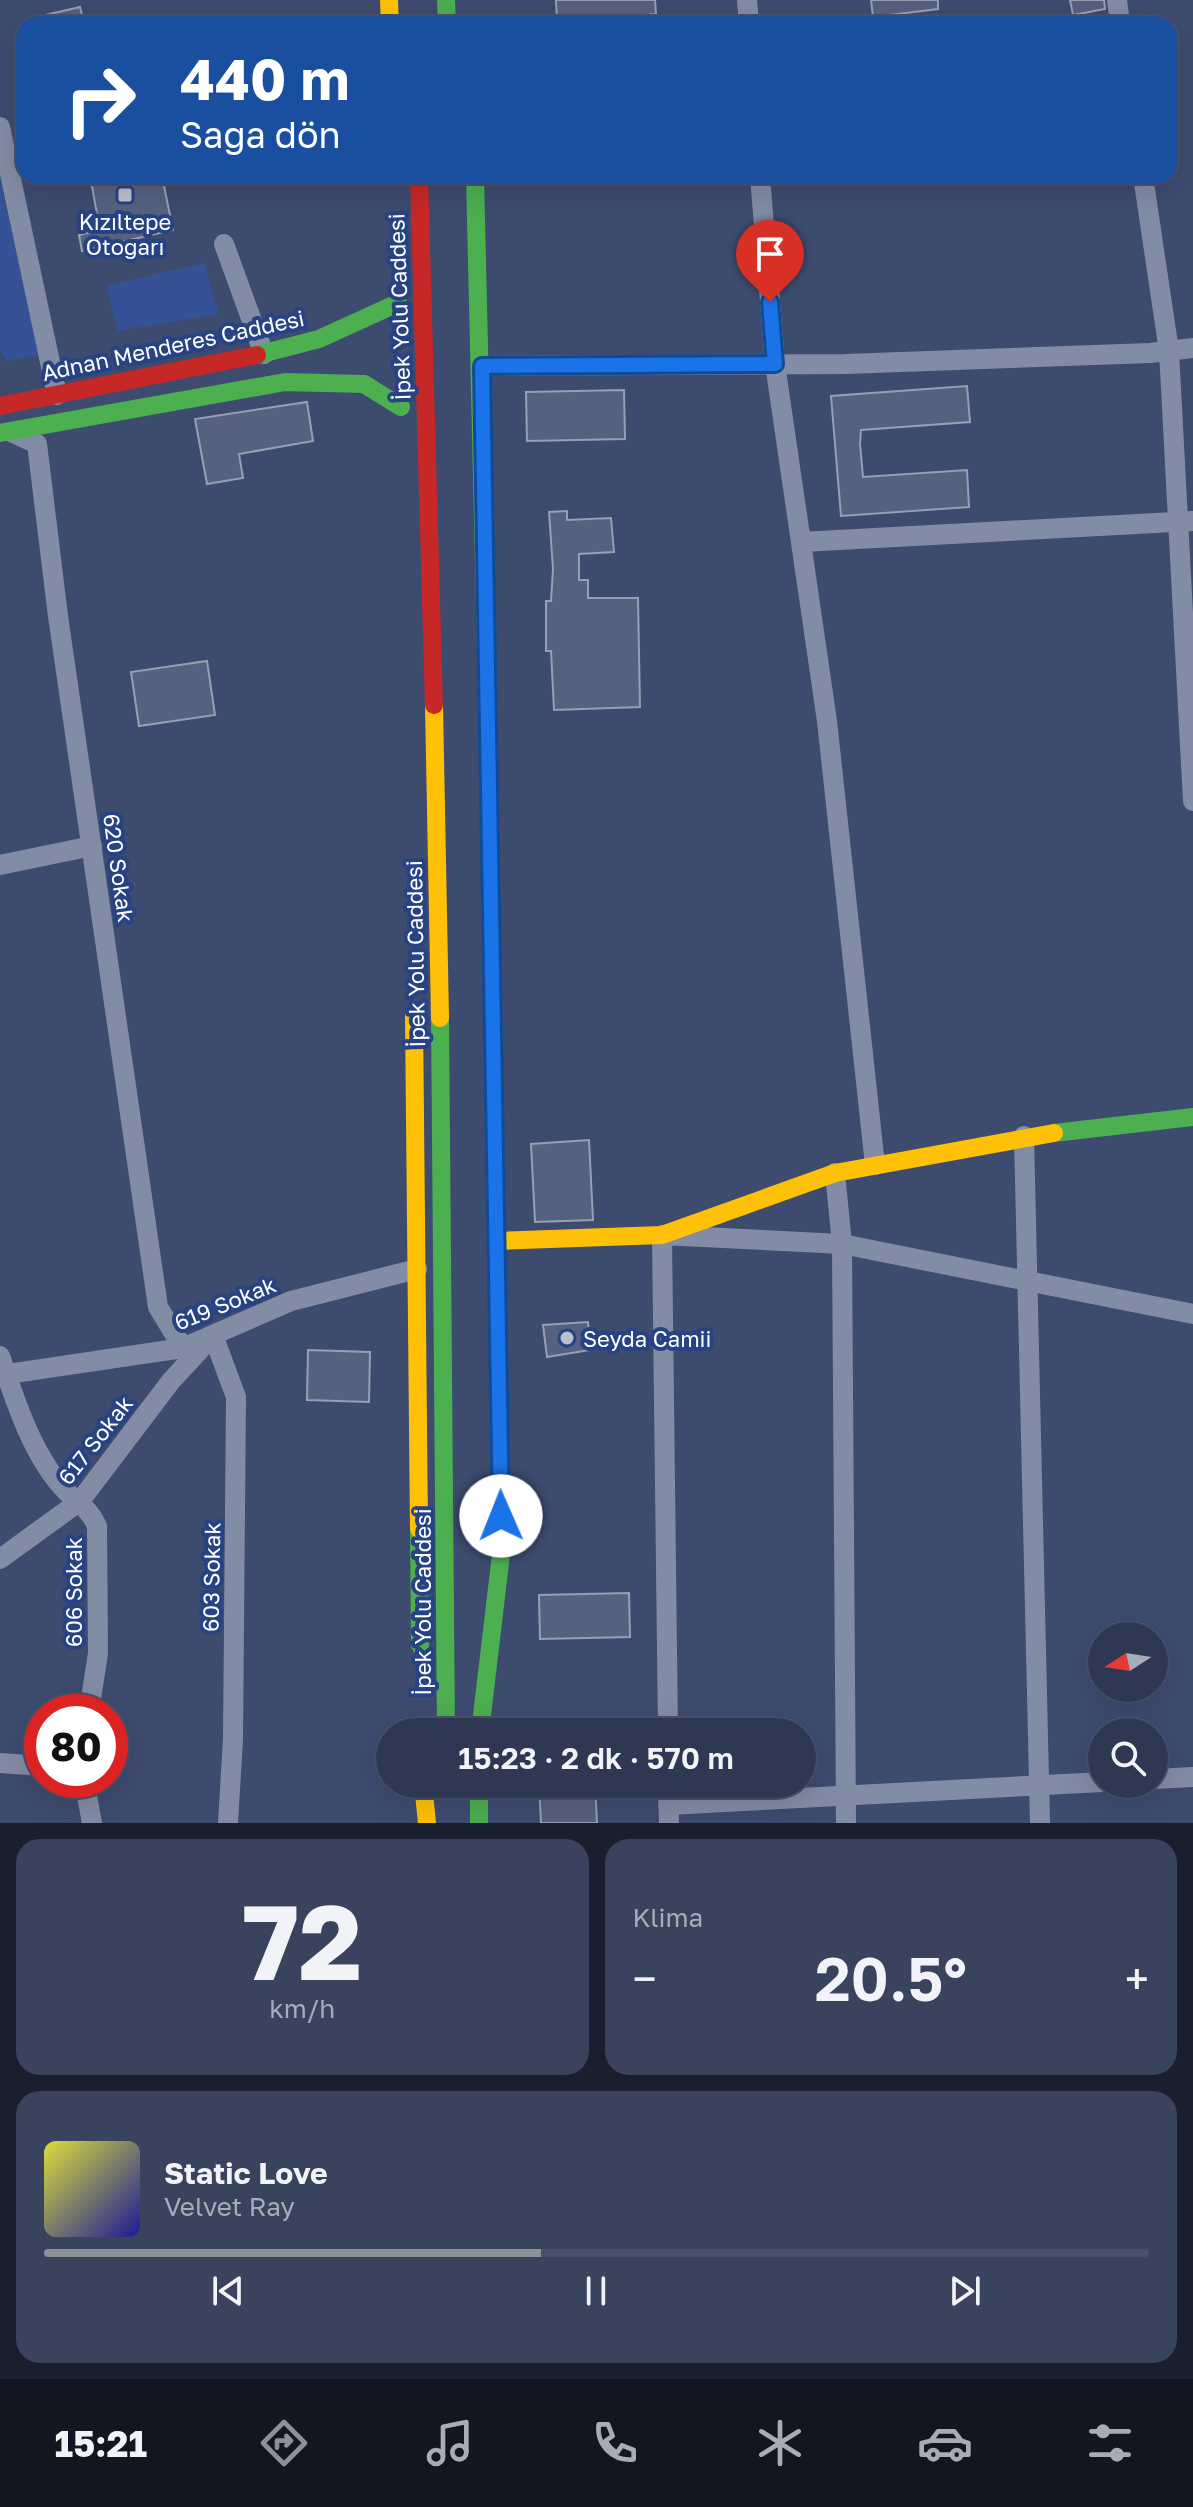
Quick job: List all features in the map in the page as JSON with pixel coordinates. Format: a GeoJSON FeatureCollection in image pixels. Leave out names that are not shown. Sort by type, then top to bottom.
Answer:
{"type":"FeatureCollection","features":[{"type":"Feature","properties":{"kind":"main road","name":"İpek Yolu Caddesi"},"geometry":{"type":"LineString","coordinates":[[419,184],[438,870],[446,1718]]}},
{"type":"Feature","properties":{"kind":"main road"},"geometry":{"type":"LineString","coordinates":[[475,184],[482,366],[502,1546],[481,1718]]}},
{"type":"Feature","properties":{"kind":"main road","name":"Adnan Menderes Caddesi"},"geometry":{"type":"LineString","coordinates":[[3,406],[264,354],[319,339],[398,303]]}},
{"type":"Feature","properties":{"kind":"main road"},"geometry":{"type":"LineString","coordinates":[[5,433],[285,382],[364,384],[401,415],[400,378]]}},
{"type":"Feature","properties":{"kind":"main road"},"geometry":{"type":"LineString","coordinates":[[413,991],[420,1669]]}},
{"type":"Feature","properties":{"kind":"main road"},"geometry":{"type":"LineString","coordinates":[[496,1241],[662,1235],[835,1173],[1024,1136],[1193,1117]]}},
{"type":"Feature","properties":{"kind":"main road"},"geometry":{"type":"LineString","coordinates":[[478,1578],[479,1718]]}},
{"type":"Feature","properties":{"kind":"main road"},"geometry":{"type":"LineString","coordinates":[[424,1798],[427,1823]]}},
{"type":"Feature","properties":{"kind":"main road"},"geometry":{"type":"LineString","coordinates":[[479,1798],[479,1823]]}},
{"type":"Feature","properties":{"kind":"street"},"geometry":{"type":"LineString","coordinates":[[0,127],[57,395]]}},
{"type":"Feature","properties":{"kind":"street"},"geometry":{"type":"LineString","coordinates":[[761,184],[775,364],[827,721],[875,1165]]}},
{"type":"Feature","properties":{"kind":"street"},"geometry":{"type":"LineString","coordinates":[[1144,184],[1169,351],[1187,523],[1193,801]]}},
{"type":"Feature","properties":{"kind":"street"},"geometry":{"type":"LineString","coordinates":[[224,244],[264,354]]}},
{"type":"Feature","properties":{"kind":"street"},"geometry":{"type":"LineString","coordinates":[[482,366],[775,364],[1193,348]]}},
{"type":"Feature","properties":{"kind":"street"},"geometry":{"type":"LineString","coordinates":[[3,406],[5,433]]}},
{"type":"Feature","properties":{"kind":"street","name":"620 Sokak"},"geometry":{"type":"LineString","coordinates":[[5,433],[37,444],[158,1307],[183,1348]]}},
{"type":"Feature","properties":{"kind":"street"},"geometry":{"type":"LineString","coordinates":[[801,542],[1187,523]]}},
{"type":"Feature","properties":{"kind":"street"},"geometry":{"type":"LineString","coordinates":[[0,865],[92,846]]}},
{"type":"Feature","properties":{"kind":"street"},"geometry":{"type":"LineString","coordinates":[[1024,1136],[1040,1823]]}},
{"type":"Feature","properties":{"kind":"street"},"geometry":{"type":"LineString","coordinates":[[835,1173],[842,1244],[846,1823]]}},
{"type":"Feature","properties":{"kind":"street"},"geometry":{"type":"LineString","coordinates":[[668,1718],[662,1235],[842,1244],[1193,1314]]}},
{"type":"Feature","properties":{"kind":"street","name":"619 Sokak"},"geometry":{"type":"LineString","coordinates":[[2,1369],[183,1348],[291,1301],[417,1269]]}},
{"type":"Feature","properties":{"kind":"street","name":"617 Sokak"},"geometry":{"type":"LineString","coordinates":[[0,1559],[80,1501],[171,1381],[213,1335]]}},
{"type":"Feature","properties":{"kind":"street","name":"603 Sokak"},"geometry":{"type":"LineString","coordinates":[[213,1335],[236,1397],[233,1739],[228,1823]]}},
{"type":"Feature","properties":{"kind":"street","name":"606 Sokak"},"geometry":{"type":"LineString","coordinates":[[2,1369],[21,1419],[65,1490],[80,1501],[97,1526],[98,1653],[92,1694]]}},
{"type":"Feature","properties":{"kind":"street"},"geometry":{"type":"LineString","coordinates":[[0,1763],[24,1765]]}},
{"type":"Feature","properties":{"kind":"street"},"geometry":{"type":"LineString","coordinates":[[1168,1778],[1193,1777]]}},
{"type":"Feature","properties":{"kind":"street"},"geometry":{"type":"LineString","coordinates":[[669,1804],[1088,1783]]}},
{"type":"Feature","properties":{"kind":"street"},"geometry":{"type":"LineString","coordinates":[[87,1798],[92,1823]]}},
{"type":"Feature","properties":{"kind":"shaded area"},"geometry":{"type":"Polygon","coordinates":[[[0,179],[39,355],[7,361],[0,349],[0,179]]]}},
{"type":"Feature","properties":{"kind":"shaded area"},"geometry":{"type":"Polygon","coordinates":[[[204,263],[219,314],[118,331],[106,286],[204,263]]]}},
{"type":"Feature","properties":{"kind":"building"},"geometry":{"type":"Polygon","coordinates":[[[556,0],[655,0],[656,14],[646,16],[557,16],[556,0]]]}},
{"type":"Feature","properties":{"kind":"building"},"geometry":{"type":"Polygon","coordinates":[[[871,0],[938,0],[938,9],[873,16],[871,0]]]}},
{"type":"Feature","properties":{"kind":"building"},"geometry":{"type":"Polygon","coordinates":[[[1070,0],[1104,0],[1105,9],[1073,15],[1070,0]]]}},
{"type":"Feature","properties":{"kind":"building"},"geometry":{"type":"Polygon","coordinates":[[[80,7],[82,16],[41,16],[80,7]]]}},
{"type":"Feature","properties":{"kind":"building"},"geometry":{"type":"Polygon","coordinates":[[[91,184],[164,184],[173,230],[82,251],[79,235],[100,230],[91,184]]]}},
{"type":"Feature","properties":{"kind":"building"},"geometry":{"type":"Polygon","coordinates":[[[967,386],[970,422],[861,430],[860,444],[863,477],[967,470],[969,507],[841,516],[831,396],[967,386]]]}},
{"type":"Feature","properties":{"kind":"building"},"geometry":{"type":"Polygon","coordinates":[[[624,390],[625,439],[527,441],[526,392],[624,390]]]}},
{"type":"Feature","properties":{"kind":"building"},"geometry":{"type":"Polygon","coordinates":[[[307,402],[313,441],[239,454],[243,478],[207,484],[195,419],[307,402]]]}},
{"type":"Feature","properties":{"kind":"building"},"geometry":{"type":"Polygon","coordinates":[[[567,511],[567,520],[611,518],[614,552],[579,554],[579,580],[588,580],[588,598],[638,598],[640,707],[554,710],[551,651],[546,651],[546,601],[551,601],[553,569],[549,512],[567,511]]]}},
{"type":"Feature","properties":{"kind":"building"},"geometry":{"type":"Polygon","coordinates":[[[207,661],[215,715],[139,726],[131,672],[207,661]]]}},
{"type":"Feature","properties":{"kind":"building"},"geometry":{"type":"Polygon","coordinates":[[[589,1140],[593,1220],[535,1222],[531,1144],[589,1140]]]}},
{"type":"Feature","properties":{"kind":"building","name":"Seyda Camii"},"geometry":{"type":"Polygon","coordinates":[[[588,1322],[590,1350],[547,1357],[543,1325],[588,1322]]]}},
{"type":"Feature","properties":{"kind":"building"},"geometry":{"type":"Polygon","coordinates":[[[308,1350],[370,1352],[369,1402],[307,1400],[308,1350]]]}},
{"type":"Feature","properties":{"kind":"building"},"geometry":{"type":"Polygon","coordinates":[[[629,1593],[630,1637],[540,1639],[539,1595],[629,1593]]]}},
{"type":"Feature","properties":{"kind":"building"},"geometry":{"type":"Polygon","coordinates":[[[540,1798],[596,1798],[597,1823],[541,1823],[540,1798]]]}},
{"type":"Feature","properties":{"kind":"traffic: fast"},"geometry":{"type":"LineString","coordinates":[[446,0],[447,16]]}},
{"type":"Feature","properties":{"kind":"traffic: fast"},"geometry":{"type":"LineString","coordinates":[[475,184],[489,776]]}},
{"type":"Feature","properties":{"kind":"traffic: fast"},"geometry":{"type":"LineString","coordinates":[[257,355],[319,339],[398,303]]}},
{"type":"Feature","properties":{"kind":"traffic: fast"},"geometry":{"type":"LineString","coordinates":[[0,433],[285,382],[364,384],[401,407]]}},
{"type":"Feature","properties":{"kind":"traffic: fast"},"geometry":{"type":"LineString","coordinates":[[440,1018],[446,1718]]}},
{"type":"Feature","properties":{"kind":"traffic: fast"},"geometry":{"type":"LineString","coordinates":[[482,1718],[502,1546],[494,1086]]}},
{"type":"Feature","properties":{"kind":"traffic: fast"},"geometry":{"type":"LineString","coordinates":[[1054,1133],[1193,1117]]}},
{"type":"Feature","properties":{"kind":"traffic: fast"},"geometry":{"type":"LineString","coordinates":[[419,1529],[420,1645]]}},
{"type":"Feature","properties":{"kind":"traffic: fast"},"geometry":{"type":"LineString","coordinates":[[479,1798],[479,1823]]}},
{"type":"Feature","properties":{"kind":"traffic: slow"},"geometry":{"type":"LineString","coordinates":[[389,0],[390,16]]}},
{"type":"Feature","properties":{"kind":"traffic: slow"},"geometry":{"type":"LineString","coordinates":[[434,705],[440,1018]]}},
{"type":"Feature","properties":{"kind":"traffic: slow"},"geometry":{"type":"LineString","coordinates":[[489,776],[494,1086]]}},
{"type":"Feature","properties":{"kind":"traffic: slow"},"geometry":{"type":"LineString","coordinates":[[414,1015],[419,1529]]}},
{"type":"Feature","properties":{"kind":"traffic: slow"},"geometry":{"type":"LineString","coordinates":[[496,1241],[662,1235],[835,1173],[1054,1133]]}},
{"type":"Feature","properties":{"kind":"traffic: slow"},"geometry":{"type":"LineString","coordinates":[[424,1798],[427,1823]]}},
{"type":"Feature","properties":{"kind":"traffic: jam"},"geometry":{"type":"LineString","coordinates":[[419,184],[434,705]]}},
{"type":"Feature","properties":{"kind":"traffic: jam"},"geometry":{"type":"LineString","coordinates":[[0,406],[257,355]]}},
{"type":"Feature","properties":{"kind":"place","name":"Kızıltepe Otogarı"},"geometry":{"type":"Point","coordinates":[125,195]}},
{"type":"Feature","properties":{"kind":"place","name":"Seyda Camii"},"geometry":{"type":"Point","coordinates":[567,1338]}},
{"type":"Feature","properties":{"kind":"route"},"geometry":{"type":"LineString","coordinates":[[501,1516],[482,366],[775,364],[770,302]]}}]}
